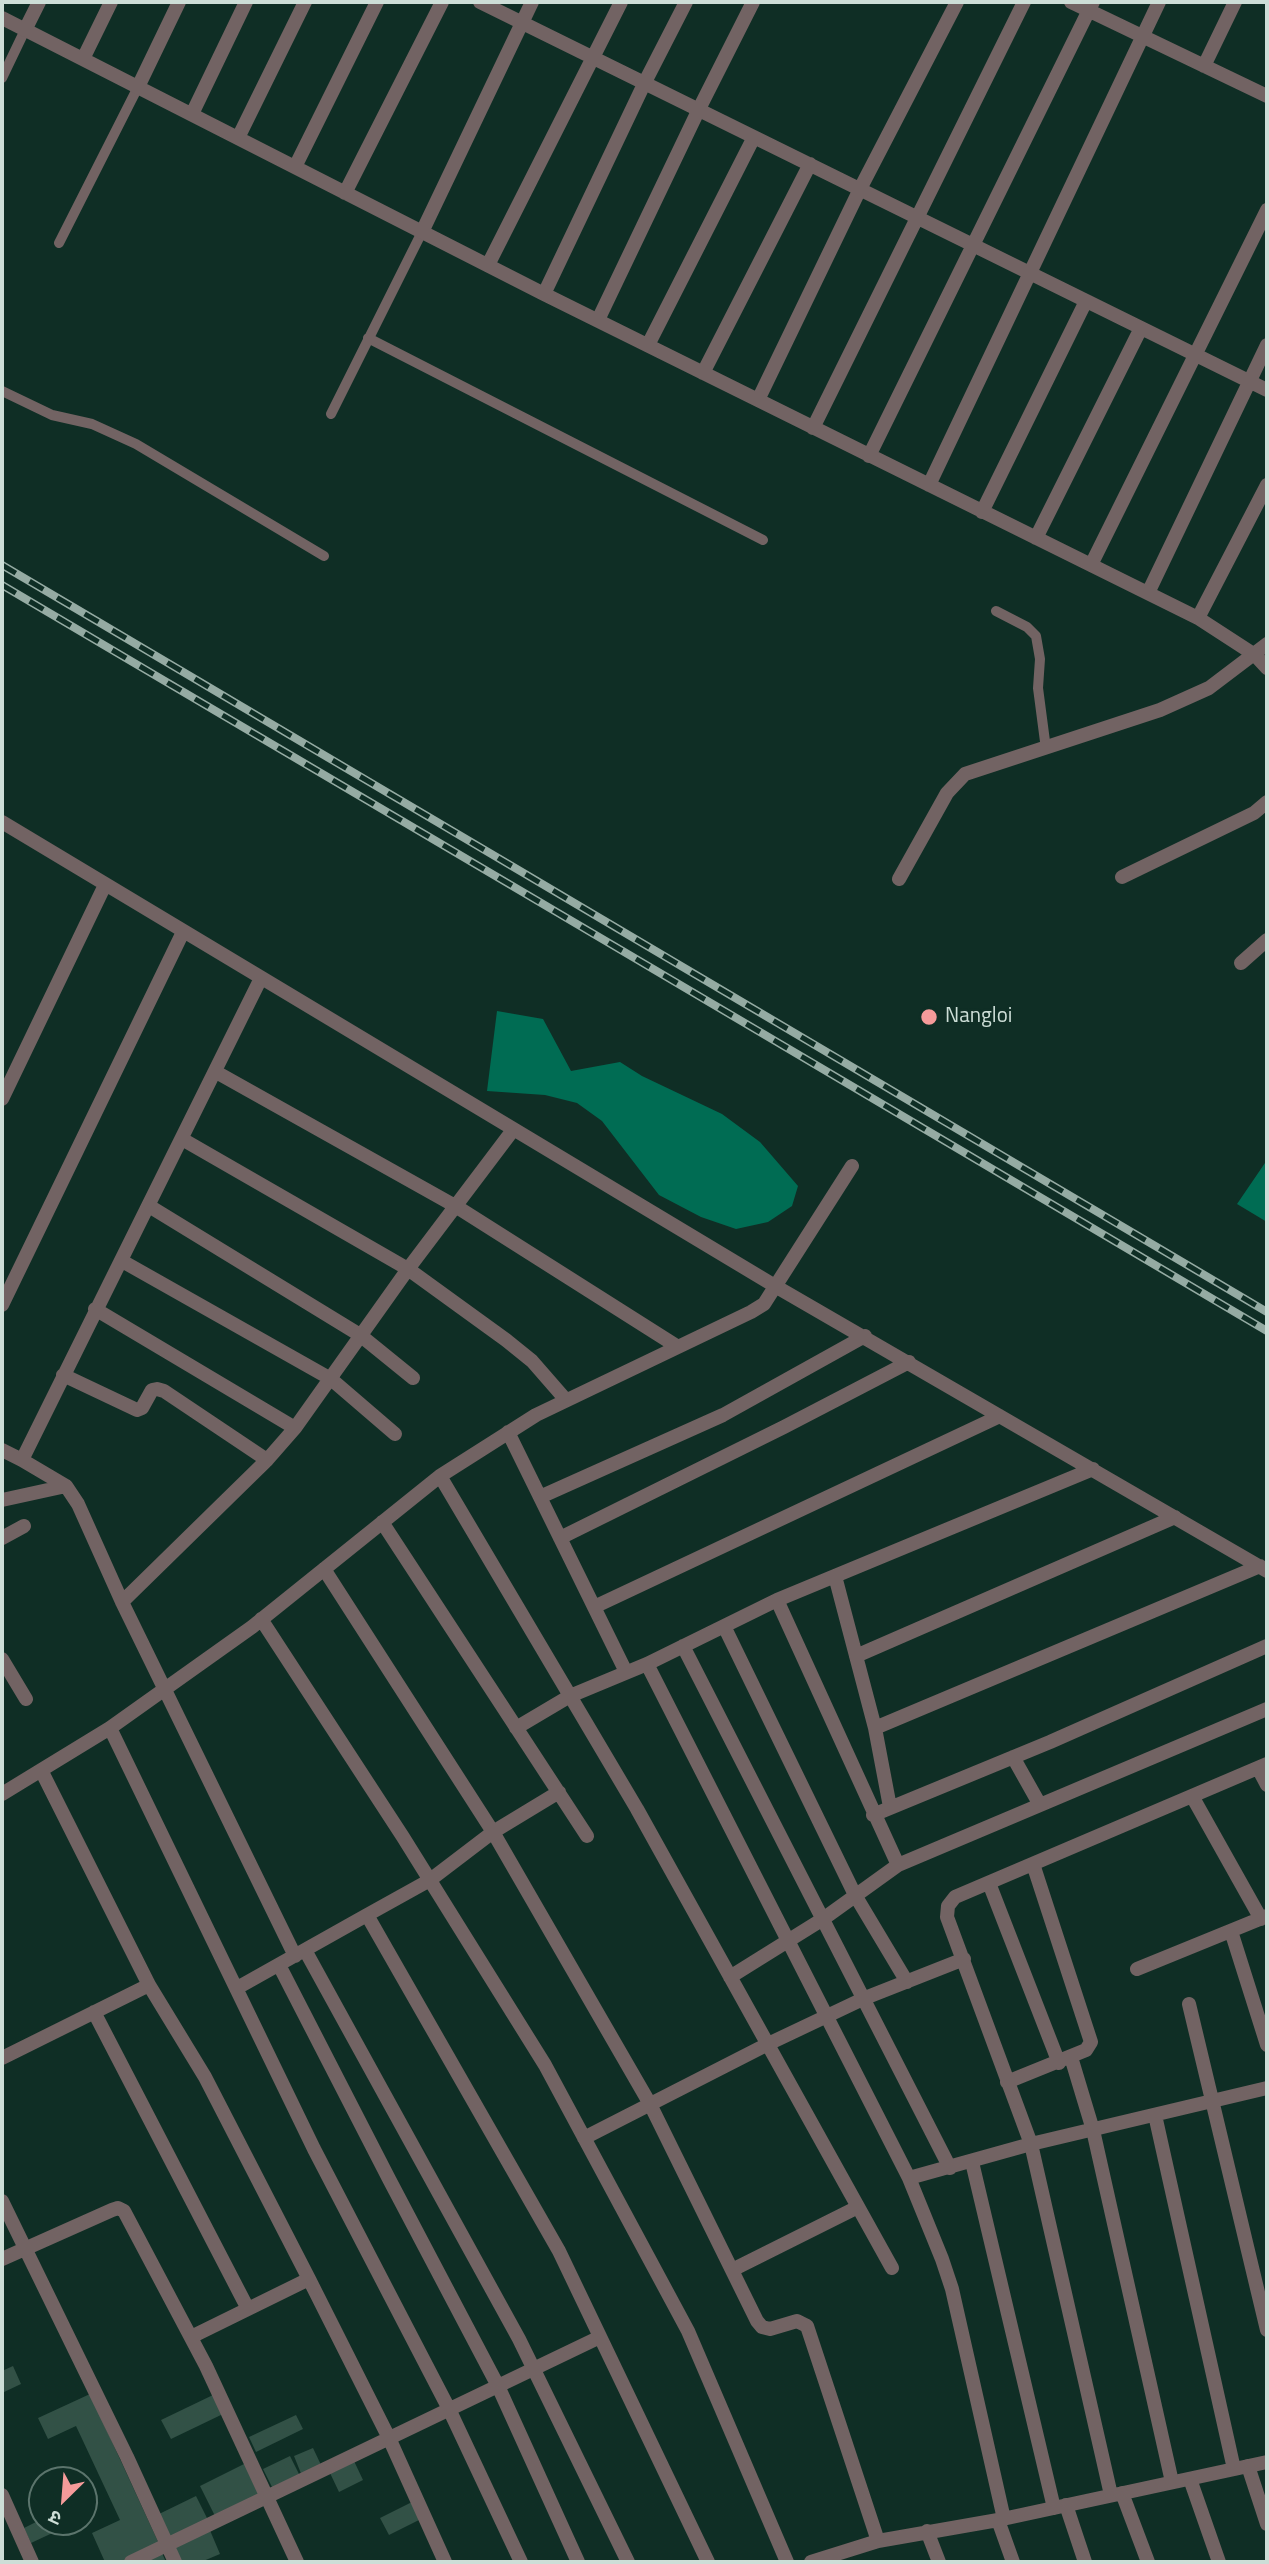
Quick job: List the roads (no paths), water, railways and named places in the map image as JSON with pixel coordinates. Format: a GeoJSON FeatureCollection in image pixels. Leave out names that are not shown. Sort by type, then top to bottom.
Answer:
{"type":"FeatureCollection","features":[{"type":"Feature","properties":{"kind":"street"},"geometry":{"type":"LineString","coordinates":[[25,30],[39,2]]}},
{"type":"Feature","properties":{"kind":"street"},"geometry":{"type":"LineString","coordinates":[[83,59],[111,2]]}},
{"type":"Feature","properties":{"kind":"street"},"geometry":{"type":"LineString","coordinates":[[138,87],[179,2]]}},
{"type":"Feature","properties":{"kind":"street"},"geometry":{"type":"LineString","coordinates":[[192,114],[246,2]]}},
{"type":"Feature","properties":{"kind":"street"},"geometry":{"type":"LineString","coordinates":[[238,138],[305,2]]}},
{"type":"Feature","properties":{"kind":"street"},"geometry":{"type":"LineString","coordinates":[[295,167],[377,2]]}},
{"type":"Feature","properties":{"kind":"street"},"geometry":{"type":"LineString","coordinates":[[345,193],[442,2]]}},
{"type":"Feature","properties":{"kind":"street"},"geometry":{"type":"LineString","coordinates":[[480,2],[1267,390]]}},
{"type":"Feature","properties":{"kind":"street"},"geometry":{"type":"LineString","coordinates":[[422,232],[532,2]]}},
{"type":"Feature","properties":{"kind":"street"},"geometry":{"type":"LineString","coordinates":[[488,265],[621,2]]}},
{"type":"Feature","properties":{"kind":"street"},"geometry":{"type":"LineString","coordinates":[[544,293],[686,2]]}},
{"type":"Feature","properties":{"kind":"street"},"geometry":{"type":"LineString","coordinates":[[598,320],[753,2]]}},
{"type":"Feature","properties":{"kind":"street"},"geometry":{"type":"LineString","coordinates":[[758,400],[860,189],[957,2]]}},
{"type":"Feature","properties":{"kind":"street"},"geometry":{"type":"LineString","coordinates":[[813,428],[1024,2]]}},
{"type":"Feature","properties":{"kind":"street"},"geometry":{"type":"LineString","coordinates":[[1071,2],[1091,6],[1142,36],[1264,94],[1267,78]]}},
{"type":"Feature","properties":{"kind":"street"},"geometry":{"type":"LineString","coordinates":[[929,485],[1159,2]]}},
{"type":"Feature","properties":{"kind":"street"},"geometry":{"type":"LineString","coordinates":[[1204,65],[1235,2]]}},
{"type":"Feature","properties":{"kind":"street"},"geometry":{"type":"LineString","coordinates":[[869,456],[1091,6]]}},
{"type":"Feature","properties":{"kind":"street"},"geometry":{"type":"LineString","coordinates":[[2,19],[703,373],[1198,618],[1255,655],[1267,668]]}},
{"type":"Feature","properties":{"kind":"street"},"geometry":{"type":"LineString","coordinates":[[648,345],[754,137]]}},
{"type":"Feature","properties":{"kind":"street"},"geometry":{"type":"LineString","coordinates":[[703,373],[810,164]]}},
{"type":"Feature","properties":{"kind":"street"},"geometry":{"type":"LineString","coordinates":[[1091,565],[1267,210]]}},
{"type":"Feature","properties":{"kind":"street"},"geometry":{"type":"LineString","coordinates":[[982,512],[1086,301]]}},
{"type":"Feature","properties":{"kind":"street"},"geometry":{"type":"LineString","coordinates":[[1036,538],[1141,328]]}},
{"type":"Feature","properties":{"kind":"street"},"geometry":{"type":"LineString","coordinates":[[1148,593],[1267,345]]}},
{"type":"Feature","properties":{"kind":"street"},"geometry":{"type":"LineString","coordinates":[[1198,618],[1267,485]]}},
{"type":"Feature","properties":{"kind":"street"},"geometry":{"type":"LineString","coordinates":[[900,879],[947,793],[965,774],[1172,705],[1209,688],[1267,644]]}},
{"type":"Feature","properties":{"kind":"street"},"geometry":{"type":"LineString","coordinates":[[1122,877],[1254,813],[1267,802]]}},
{"type":"Feature","properties":{"kind":"street"},"geometry":{"type":"LineString","coordinates":[[2,822],[775,1286],[1263,1569]]}},
{"type":"Feature","properties":{"kind":"street"},"geometry":{"type":"LineString","coordinates":[[2,1099],[105,885]]}},
{"type":"Feature","properties":{"kind":"street"},"geometry":{"type":"LineString","coordinates":[[2,1305],[183,932]]}},
{"type":"Feature","properties":{"kind":"street"},"geometry":{"type":"LineString","coordinates":[[1241,963],[1267,940]]}},
{"type":"Feature","properties":{"kind":"street"},"geometry":{"type":"LineString","coordinates":[[22,1460],[261,978]]}},
{"type":"Feature","properties":{"kind":"street"},"geometry":{"type":"LineString","coordinates":[[216,1072],[457,1207],[678,1347]]}},
{"type":"Feature","properties":{"kind":"street"},"geometry":{"type":"LineString","coordinates":[[122,1602],[267,1460],[295,1428],[408,1269],[513,1130]]}},
{"type":"Feature","properties":{"kind":"street"},"geometry":{"type":"LineString","coordinates":[[182,1139],[408,1269],[532,1361],[566,1400]]}},
{"type":"Feature","properties":{"kind":"street"},"geometry":{"type":"LineString","coordinates":[[2,1794],[110,1728],[165,1689],[261,1619],[440,1476],[508,1432],[566,1400],[764,1304],[852,1167]]}},
{"type":"Feature","properties":{"kind":"street"},"geometry":{"type":"LineString","coordinates":[[149,1206],[360,1335],[413,1378]]}},
{"type":"Feature","properties":{"kind":"street"},"geometry":{"type":"LineString","coordinates":[[122,1261],[331,1379],[396,1434]]}},
{"type":"Feature","properties":{"kind":"street"},"geometry":{"type":"LineString","coordinates":[[95,1309],[295,1428]]}},
{"type":"Feature","properties":{"kind":"street"},"geometry":{"type":"LineString","coordinates":[[540,1497],[723,1415],[864,1336]]}},
{"type":"Feature","properties":{"kind":"street"},"geometry":{"type":"LineString","coordinates":[[560,1538],[909,1362]]}},
{"type":"Feature","properties":{"kind":"street"},"geometry":{"type":"LineString","coordinates":[[63,1375],[137,1410],[142,1408],[152,1390],[164,1391],[267,1460]]}},
{"type":"Feature","properties":{"kind":"street"},"geometry":{"type":"LineString","coordinates":[[594,1606],[1000,1416]]}},
{"type":"Feature","properties":{"kind":"street"},"geometry":{"type":"LineString","coordinates":[[508,1432],[626,1672]]}},
{"type":"Feature","properties":{"kind":"street"},"geometry":{"type":"LineString","coordinates":[[2,1451],[66,1486],[78,1504],[165,1689],[300,1953],[418,2151],[534,2369],[628,2562]]}},
{"type":"Feature","properties":{"kind":"street"},"geometry":{"type":"LineString","coordinates":[[516,1728],[570,1696],[647,1664],[777,1600],[1093,1469]]}},
{"type":"Feature","properties":{"kind":"street"},"geometry":{"type":"LineString","coordinates":[[440,1476],[637,1809],[892,2268]]}},
{"type":"Feature","properties":{"kind":"street"},"geometry":{"type":"LineString","coordinates":[[2,1500],[66,1486]]}},
{"type":"Feature","properties":{"kind":"street"},"geometry":{"type":"LineString","coordinates":[[856,1656],[1175,1517]]}},
{"type":"Feature","properties":{"kind":"street"},"geometry":{"type":"LineString","coordinates":[[382,1521],[587,1836]]}},
{"type":"Feature","properties":{"kind":"street"},"geometry":{"type":"LineString","coordinates":[[2,1538],[24,1526]]}},
{"type":"Feature","properties":{"kind":"street"},"geometry":{"type":"LineString","coordinates":[[324,1569],[493,1832],[650,2104],[762,2327],[770,2329],[797,2321],[807,2326],[878,2541]]}},
{"type":"Feature","properties":{"kind":"street"},"geometry":{"type":"LineString","coordinates":[[875,1728],[1263,1569]]}},
{"type":"Feature","properties":{"kind":"street"},"geometry":{"type":"LineString","coordinates":[[835,1576],[875,1728],[890,1807]]}},
{"type":"Feature","properties":{"kind":"street"},"geometry":{"type":"LineString","coordinates":[[777,1600],[898,1865]]}},
{"type":"Feature","properties":{"kind":"street"},"geometry":{"type":"LineString","coordinates":[[261,1619],[430,1880],[545,2065],[688,2330],[787,2562]]}},
{"type":"Feature","properties":{"kind":"street"},"geometry":{"type":"LineString","coordinates":[[724,1626],[855,1895],[907,1982]]}},
{"type":"Feature","properties":{"kind":"street"},"geometry":{"type":"LineString","coordinates":[[683,1646],[950,2168]]}},
{"type":"Feature","properties":{"kind":"street"},"geometry":{"type":"LineString","coordinates":[[873,1815],[1267,1646]]}},
{"type":"Feature","properties":{"kind":"street"},"geometry":{"type":"LineString","coordinates":[[2,1659],[26,1699]]}},
{"type":"Feature","properties":{"kind":"street"},"geometry":{"type":"LineString","coordinates":[[647,1664],[909,2178],[952,2289],[1001,2519],[1013,2562]]}},
{"type":"Feature","properties":{"kind":"street"},"geometry":{"type":"LineString","coordinates":[[730,1977],[823,1919],[898,1865],[1267,1709]]}},
{"type":"Feature","properties":{"kind":"street"},"geometry":{"type":"LineString","coordinates":[[110,1728],[314,2150],[449,2409],[521,2562]]}},
{"type":"Feature","properties":{"kind":"street"},"geometry":{"type":"LineString","coordinates":[[1013,1757],[1040,1805]]}},
{"type":"Feature","properties":{"kind":"street"},"geometry":{"type":"LineString","coordinates":[[1148,2562],[1117,2494],[1031,2144],[947,1917],[948,1906],[955,1897],[1262,1766],[1267,1785]]}},
{"type":"Feature","properties":{"kind":"street"},"geometry":{"type":"LineString","coordinates":[[41,1770],[149,1985],[205,2077],[309,2279],[388,2438],[444,2562]]}},
{"type":"Feature","properties":{"kind":"street"},"geometry":{"type":"LineString","coordinates":[[237,1988],[430,1880],[493,1832],[559,1792]]}},
{"type":"Feature","properties":{"kind":"street"},"geometry":{"type":"LineString","coordinates":[[1138,1969],[1264,1918],[1192,1796]]}},
{"type":"Feature","properties":{"kind":"street"},"geometry":{"type":"LineString","coordinates":[[1007,2082],[1089,2048],[1090,2037],[1033,1864]]}},
{"type":"Feature","properties":{"kind":"street"},"geometry":{"type":"LineString","coordinates":[[989,1883],[1093,2130],[1172,2482]]}},
{"type":"Feature","properties":{"kind":"street"},"geometry":{"type":"LineString","coordinates":[[367,1915],[559,2251],[708,2562]]}},
{"type":"Feature","properties":{"kind":"street"},"geometry":{"type":"LineString","coordinates":[[1231,1931],[1267,2045]]}},
{"type":"Feature","properties":{"kind":"street"},"geometry":{"type":"LineString","coordinates":[[584,2138],[865,1998],[964,1959]]}},
{"type":"Feature","properties":{"kind":"street"},"geometry":{"type":"LineString","coordinates":[[279,1965],[498,2386],[578,2562]]}},
{"type":"Feature","properties":{"kind":"street"},"geometry":{"type":"LineString","coordinates":[[2,2058],[149,1985]]}},
{"type":"Feature","properties":{"kind":"street"},"geometry":{"type":"LineString","coordinates":[[1189,2004],[1267,2330]]}},
{"type":"Feature","properties":{"kind":"street"},"geometry":{"type":"LineString","coordinates":[[94,2012],[248,2309]]}},
{"type":"Feature","properties":{"kind":"street"},"geometry":{"type":"LineString","coordinates":[[909,2178],[1031,2144],[1267,2088]]}},
{"type":"Feature","properties":{"kind":"street"},"geometry":{"type":"LineString","coordinates":[[1154,2115],[1241,2468],[1267,2524]]}},
{"type":"Feature","properties":{"kind":"street"},"geometry":{"type":"LineString","coordinates":[[972,2162],[1060,2507],[1085,2562]]}},
{"type":"Feature","properties":{"kind":"street"},"geometry":{"type":"LineString","coordinates":[[2,2202],[127,2457],[174,2562]]}},
{"type":"Feature","properties":{"kind":"street"},"geometry":{"type":"LineString","coordinates":[[732,2270],[858,2207]]}},
{"type":"Feature","properties":{"kind":"street"},"geometry":{"type":"LineString","coordinates":[[2,2259],[112,2210],[118,2208],[124,2211],[191,2337],[297,2562]]}},
{"type":"Feature","properties":{"kind":"street"},"geometry":{"type":"LineString","coordinates":[[191,2337],[309,2279]]}},
{"type":"Feature","properties":{"kind":"street"},"geometry":{"type":"LineString","coordinates":[[131,2562],[600,2337]]}},
{"type":"Feature","properties":{"kind":"street"},"geometry":{"type":"LineString","coordinates":[[810,2562],[878,2541],[1001,2519],[1267,2462]]}},
{"type":"Feature","properties":{"kind":"street"},"geometry":{"type":"LineString","coordinates":[[1190,2479],[1219,2562]]}},
{"type":"Feature","properties":{"kind":"street"},"geometry":{"type":"LineString","coordinates":[[2,2495],[32,2562]]}},
{"type":"Feature","properties":{"kind":"street"},"geometry":{"type":"LineString","coordinates":[[927,2531],[939,2562]]}},
{"type":"Feature","properties":{"kind":"lane"},"geometry":{"type":"LineString","coordinates":[[2,78],[25,30]]}},
{"type":"Feature","properties":{"kind":"lane"},"geometry":{"type":"LineString","coordinates":[[59,243],[138,87]]}},
{"type":"Feature","properties":{"kind":"lane"},"geometry":{"type":"LineString","coordinates":[[331,414],[422,232]]}},
{"type":"Feature","properties":{"kind":"lane"},"geometry":{"type":"LineString","coordinates":[[368,338],[763,540]]}},
{"type":"Feature","properties":{"kind":"lane"},"geometry":{"type":"LineString","coordinates":[[2,391],[52,415],[92,424],[136,444],[324,556]]}},
{"type":"Feature","properties":{"kind":"lane"},"geometry":{"type":"LineString","coordinates":[[996,611],[1027,627],[1036,636],[1040,659],[1038,688],[1046,749]]}},
{"type":"Feature","properties":{"kind":"railway"},"geometry":{"type":"LineString","coordinates":[[2,565],[1267,1312]]}},
{"type":"Feature","properties":{"kind":"railway"},"geometry":{"type":"LineString","coordinates":[[2,585],[1267,1331]]}},
{"type":"Feature","properties":{"kind":"place","name":"Nangloi"},"geometry":{"type":"Point","coordinates":[929,1017]}}]}
